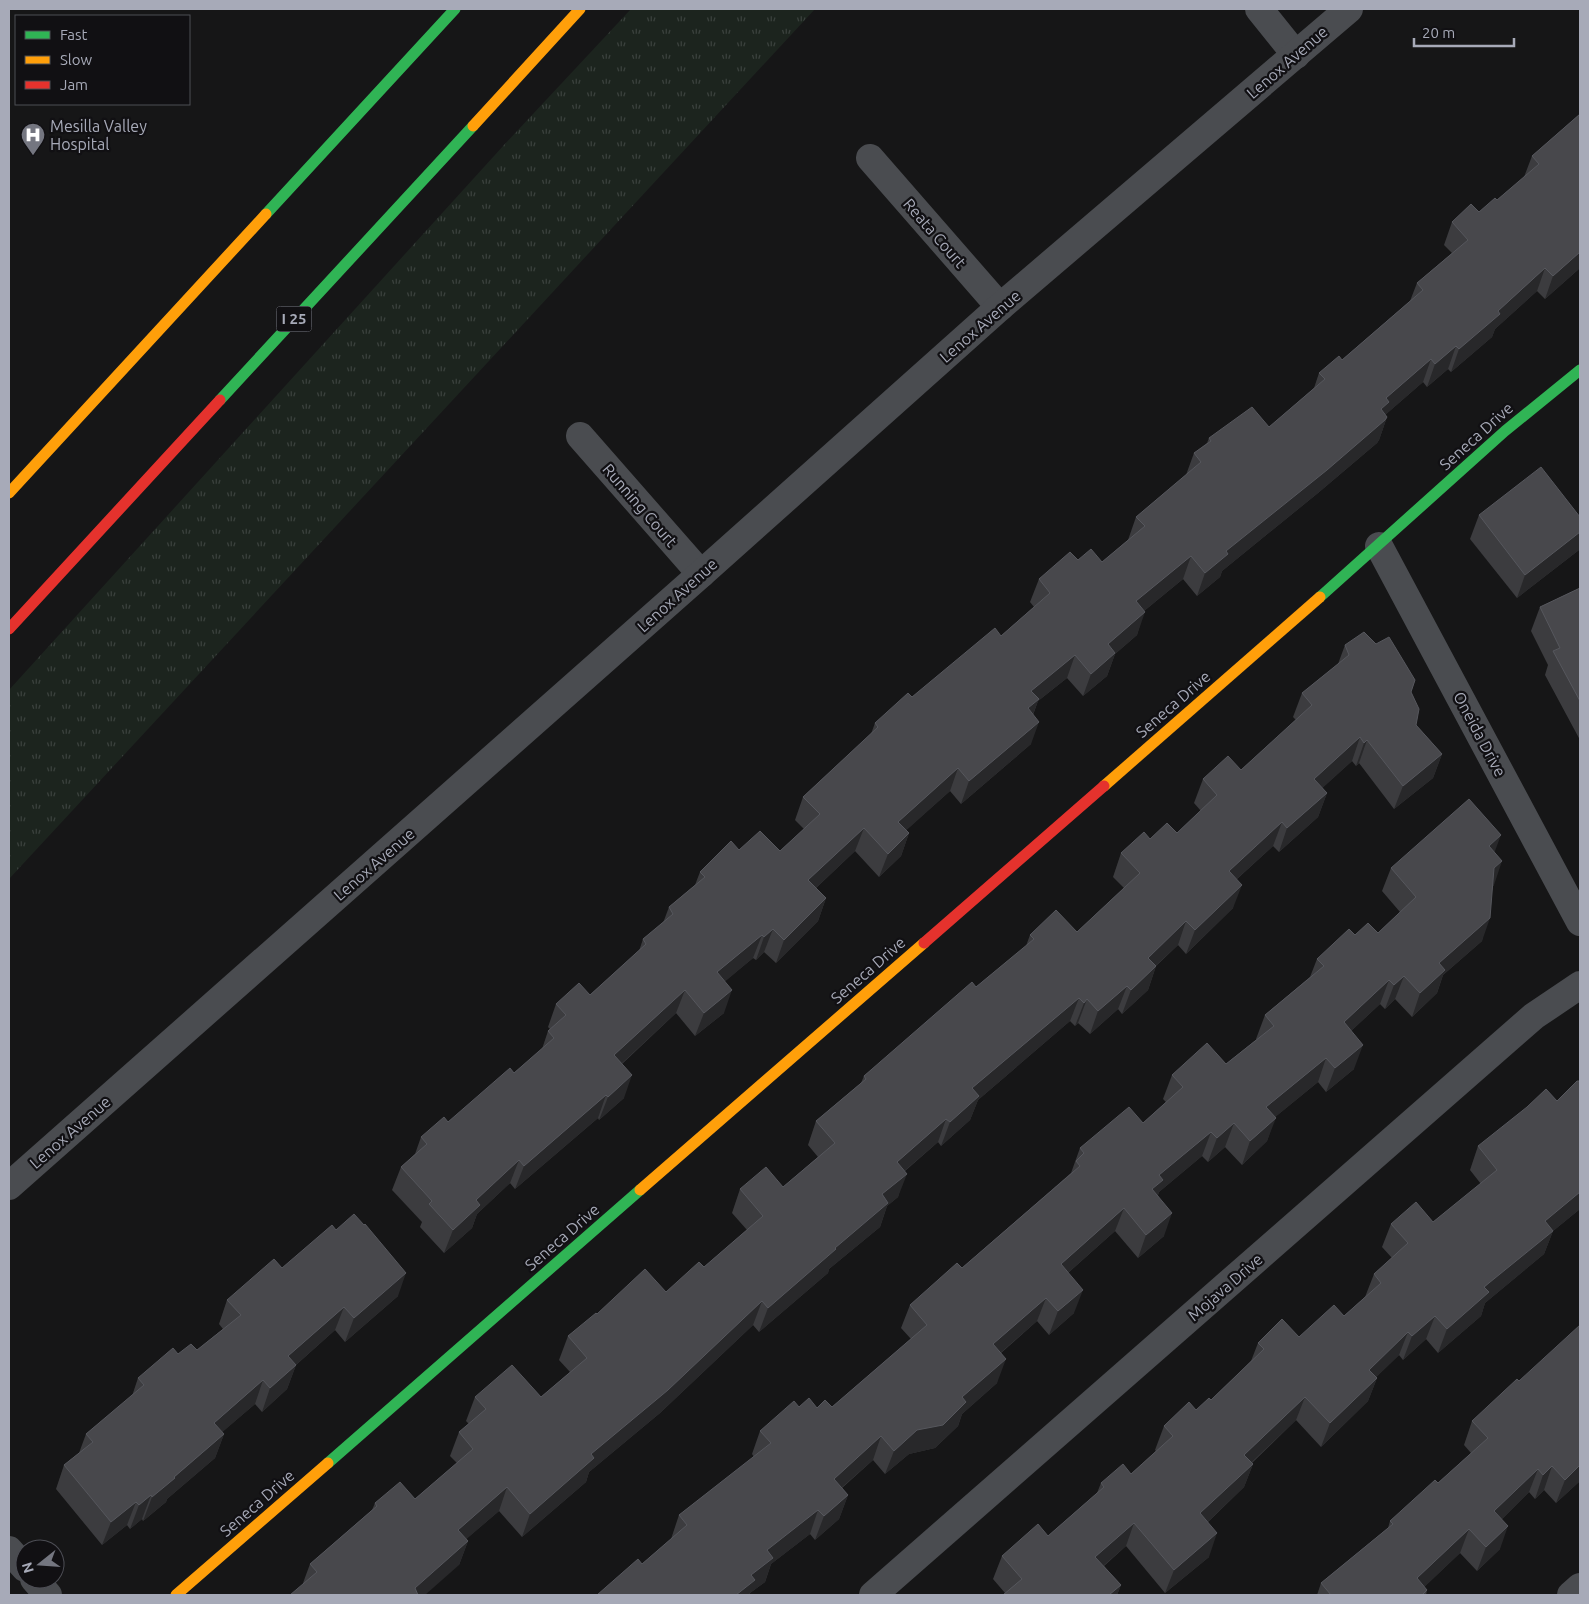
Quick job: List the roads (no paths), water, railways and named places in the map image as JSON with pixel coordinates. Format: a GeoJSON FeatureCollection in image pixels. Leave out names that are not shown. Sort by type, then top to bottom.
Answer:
{"type":"FeatureCollection","features":[{"type":"Feature","properties":{"kind":"main road"},"geometry":{"type":"LineString","coordinates":[[9,493],[455,9]]}},
{"type":"Feature","properties":{"kind":"main road","name":"I 25"},"geometry":{"type":"LineString","coordinates":[[9,630],[580,9]]}},
{"type":"Feature","properties":{"kind":"main road","name":"Seneca Drive"},"geometry":{"type":"LineString","coordinates":[[176,1595],[1379,546],[1506,431],[1580,370]]}},
{"type":"Feature","properties":{"kind":"street"},"geometry":{"type":"LineString","coordinates":[[1259,9],[1296,55]]}},
{"type":"Feature","properties":{"kind":"street","name":"Lenox Avenue"},"geometry":{"type":"LineString","coordinates":[[9,1186],[1000,307],[1350,9]]}},
{"type":"Feature","properties":{"kind":"street","name":"Reata Court"},"geometry":{"type":"LineString","coordinates":[[870,158],[1000,307]]}},
{"type":"Feature","properties":{"kind":"street","name":"Running Court"},"geometry":{"type":"LineString","coordinates":[[580,436],[701,574]]}},
{"type":"Feature","properties":{"kind":"street","name":"Oneida Drive"},"geometry":{"type":"LineString","coordinates":[[1379,546],[1580,922]]}},
{"type":"Feature","properties":{"kind":"street","name":"Mojava Drive"},"geometry":{"type":"LineString","coordinates":[[873,1595],[1534,1016],[1580,985]]}},
{"type":"Feature","properties":{"kind":"street"},"geometry":{"type":"LineString","coordinates":[[1571,1595],[1580,1587]]}},
{"type":"Feature","properties":{"kind":"place","name":"Mesilla Valley Hospital"},"geometry":{"type":"Point","coordinates":[33,156]}}]}
